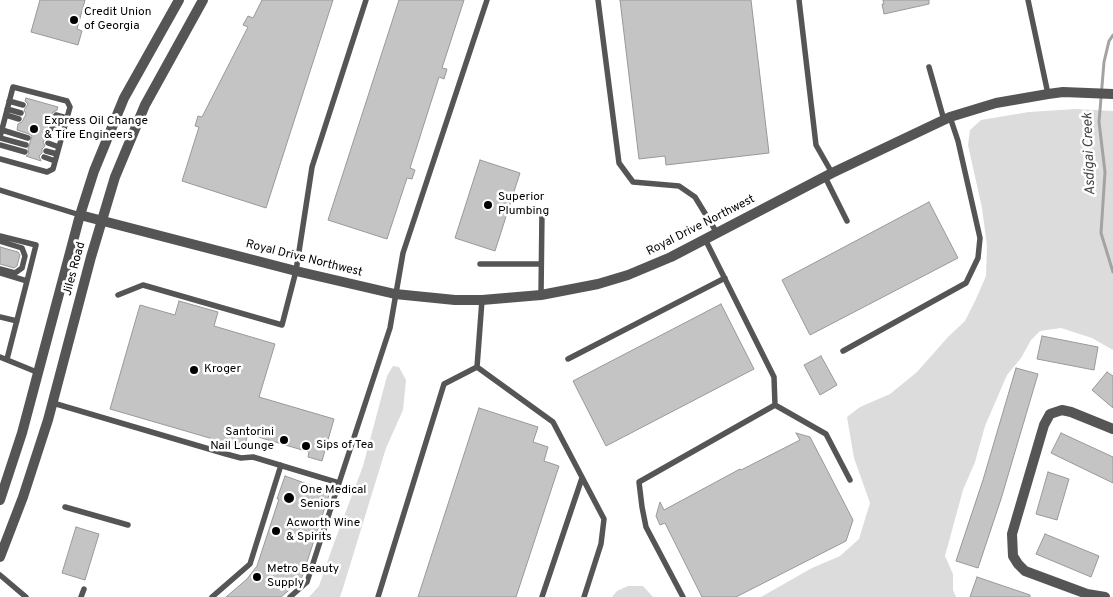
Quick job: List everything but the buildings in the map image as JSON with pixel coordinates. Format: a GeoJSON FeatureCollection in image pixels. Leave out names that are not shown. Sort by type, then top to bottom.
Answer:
{"type":"FeatureCollection","features":[{"type":"Feature","properties":{"kind":"street","name":"Jiles Road"},"geometry":{"type":"LineString","coordinates":[[0,500],[22,433],[80,215],[94,171],[124,98],[178,0]]}},
{"type":"Feature","properties":{"kind":"street","name":"Jiles Road"},"geometry":{"type":"LineString","coordinates":[[0,557],[36,459],[53,403],[115,177],[138,120],[203,0]]}},
{"type":"Feature","properties":{"kind":"street","name":"Royal Drive Northwest"},"geometry":{"type":"LineString","coordinates":[[80,215],[296,271],[395,294],[455,300],[482,300],[542,295],[598,284],[628,275],[671,258],[828,175],[947,118],[996,103],[1048,94],[1063,92],[1113,94]]}},
{"type":"Feature","properties":{"kind":"street"},"geometry":{"type":"LineString","coordinates":[[1105,597],[1087,594],[1024,571],[1013,556],[1012,534],[1044,424],[1050,414],[1062,410],[1071,412],[1113,429]]}},
{"type":"Feature","properties":{"kind":"lane"},"geometry":{"type":"LineString","coordinates":[[118,295],[143,285],[282,325],[296,271],[312,167],[366,0]]}},
{"type":"Feature","properties":{"kind":"lane"},"geometry":{"type":"LineString","coordinates":[[290,597],[307,582],[390,328],[403,253],[487,0]]}},
{"type":"Feature","properties":{"kind":"lane"},"geometry":{"type":"LineString","coordinates":[[598,0],[619,163],[633,182],[678,186],[695,197],[717,233]]}},
{"type":"Feature","properties":{"kind":"lane"},"geometry":{"type":"LineString","coordinates":[[800,0],[816,145],[846,221]]}},
{"type":"Feature","properties":{"kind":"lane"},"geometry":{"type":"LineString","coordinates":[[1028,0],[1048,94]]}},
{"type":"Feature","properties":{"kind":"lane"},"geometry":{"type":"LineString","coordinates":[[843,351],[966,284],[978,258],[980,238],[958,141],[947,118],[929,66]]}},
{"type":"Feature","properties":{"kind":"lane"},"geometry":{"type":"LineString","coordinates":[[0,159],[47,172],[53,169],[70,107],[67,101],[13,87],[1,135]]}},
{"type":"Feature","properties":{"kind":"lane"},"geometry":{"type":"LineString","coordinates":[[9,102],[23,106]]}},
{"type":"Feature","properties":{"kind":"lane"},"geometry":{"type":"LineString","coordinates":[[8,109],[22,113]]}},
{"type":"Feature","properties":{"kind":"lane"},"geometry":{"type":"LineString","coordinates":[[56,114],[67,118]]}},
{"type":"Feature","properties":{"kind":"lane"},"geometry":{"type":"LineString","coordinates":[[6,116],[19,119]]}},
{"type":"Feature","properties":{"kind":"lane"},"geometry":{"type":"LineString","coordinates":[[54,122],[65,125]]}},
{"type":"Feature","properties":{"kind":"lane"},"geometry":{"type":"LineString","coordinates":[[52,128],[63,132]]}},
{"type":"Feature","properties":{"kind":"lane"},"geometry":{"type":"LineString","coordinates":[[1,135],[28,138]]}},
{"type":"Feature","properties":{"kind":"lane"},"geometry":{"type":"LineString","coordinates":[[0,145],[25,149],[1,135]]}},
{"type":"Feature","properties":{"kind":"lane"},"geometry":{"type":"LineString","coordinates":[[48,143],[59,147]]}},
{"type":"Feature","properties":{"kind":"lane"},"geometry":{"type":"LineString","coordinates":[[56,161],[45,154],[57,154]]}},
{"type":"Feature","properties":{"kind":"lane"},"geometry":{"type":"LineString","coordinates":[[0,190],[80,215]]}},
{"type":"Feature","properties":{"kind":"lane"},"geometry":{"type":"LineString","coordinates":[[542,212],[542,295]]}},
{"type":"Feature","properties":{"kind":"lane"},"geometry":{"type":"LineString","coordinates":[[0,236],[36,246],[8,359]]}},
{"type":"Feature","properties":{"kind":"lane"},"geometry":{"type":"LineString","coordinates":[[705,239],[774,377],[775,405]]}},
{"type":"Feature","properties":{"kind":"lane"},"geometry":{"type":"LineString","coordinates":[[0,241],[22,248],[25,256],[22,268],[15,273],[0,269]]}},
{"type":"Feature","properties":{"kind":"lane"},"geometry":{"type":"LineString","coordinates":[[480,264],[542,264]]}},
{"type":"Feature","properties":{"kind":"lane"},"geometry":{"type":"LineString","coordinates":[[0,274],[27,281]]}},
{"type":"Feature","properties":{"kind":"lane"},"geometry":{"type":"LineString","coordinates":[[568,359],[725,278]]}},
{"type":"Feature","properties":{"kind":"lane"},"geometry":{"type":"LineString","coordinates":[[477,367],[482,300]]}},
{"type":"Feature","properties":{"kind":"lane"},"geometry":{"type":"LineString","coordinates":[[0,317],[16,321]]}},
{"type":"Feature","properties":{"kind":"lane"},"geometry":{"type":"LineString","coordinates":[[0,357],[38,373]]}},
{"type":"Feature","properties":{"kind":"lane"},"geometry":{"type":"LineString","coordinates":[[477,367],[553,422],[604,519],[601,544],[584,597]]}},
{"type":"Feature","properties":{"kind":"lane"},"geometry":{"type":"LineString","coordinates":[[378,597],[444,384],[477,367]]}},
{"type":"Feature","properties":{"kind":"lane"},"geometry":{"type":"LineString","coordinates":[[53,403],[226,454],[281,464],[339,483]]}},
{"type":"Feature","properties":{"kind":"lane"},"geometry":{"type":"LineString","coordinates":[[775,405],[826,434],[850,480]]}},
{"type":"Feature","properties":{"kind":"lane"},"geometry":{"type":"LineString","coordinates":[[683,597],[646,526],[639,482],[775,405]]}},
{"type":"Feature","properties":{"kind":"lane"},"geometry":{"type":"LineString","coordinates":[[212,597],[250,564],[281,464]]}},
{"type":"Feature","properties":{"kind":"lane"},"geometry":{"type":"LineString","coordinates":[[542,597],[582,478]]}},
{"type":"Feature","properties":{"kind":"lane"},"geometry":{"type":"LineString","coordinates":[[65,507],[128,524]]}},
{"type":"Feature","properties":{"kind":"lane"},"geometry":{"type":"LineString","coordinates":[[0,574],[26,597]]}},
{"type":"Feature","properties":{"kind":"lane"},"geometry":{"type":"LineString","coordinates":[[82,597],[84,589]]}},
{"type":"Feature","properties":{"kind":"shaded area"},"geometry":{"type":"Polygon","coordinates":[[[1076,109],[1113,111],[1113,350],[1092,338],[1061,328],[1040,331],[1031,340],[1021,358],[1007,375],[985,426],[975,462],[963,490],[945,556],[953,574],[953,590],[956,597],[761,597],[812,568],[840,556],[859,539],[870,503],[854,458],[847,417],[860,407],[890,394],[917,372],[965,321],[976,299],[986,276],[987,246],[982,208],[968,145],[970,130],[981,120],[1029,112],[1076,109]]]}},
{"type":"Feature","properties":{"kind":"shaded area"},"geometry":{"type":"Polygon","coordinates":[[[393,366],[399,367],[406,380],[403,410],[386,448],[340,597],[309,597],[319,586],[363,466],[387,376],[393,366]]]}},
{"type":"Feature","properties":{"kind":"shaded area"},"geometry":{"type":"Polygon","coordinates":[[[628,586],[643,586],[653,597],[612,597],[617,591],[628,586]]]}},
{"type":"Feature","properties":{"kind":"waterway","name":"Asdigai Creek"},"geometry":{"type":"LineString","coordinates":[[1113,35],[1109,41],[1104,62],[1099,122],[1105,172],[1101,233],[1113,272]]}},
{"type":"Feature","properties":{"kind":"place","name":"Credit Union of Georgia"},"geometry":{"type":"Point","coordinates":[74,20]}},
{"type":"Feature","properties":{"kind":"place","name":"Express Oil Change & Tire Engineers"},"geometry":{"type":"Point","coordinates":[34,129]}},
{"type":"Feature","properties":{"kind":"place","name":"Superior Plumbing"},"geometry":{"type":"Point","coordinates":[488,205]}},
{"type":"Feature","properties":{"kind":"place","name":"Kroger"},"geometry":{"type":"Point","coordinates":[194,370]}},
{"type":"Feature","properties":{"kind":"place","name":"Santorini Nail Lounge"},"geometry":{"type":"Point","coordinates":[284,440]}},
{"type":"Feature","properties":{"kind":"place","name":"Sips of Tea"},"geometry":{"type":"Point","coordinates":[306,446]}},
{"type":"Feature","properties":{"kind":"place","name":"One Medical Seniors"},"geometry":{"type":"Point","coordinates":[289,498]}},
{"type":"Feature","properties":{"kind":"place","name":"Acworth Wine & Spirits"},"geometry":{"type":"Point","coordinates":[276,531]}},
{"type":"Feature","properties":{"kind":"place","name":"Metro Beauty Supply"},"geometry":{"type":"Point","coordinates":[257,577]}}]}
